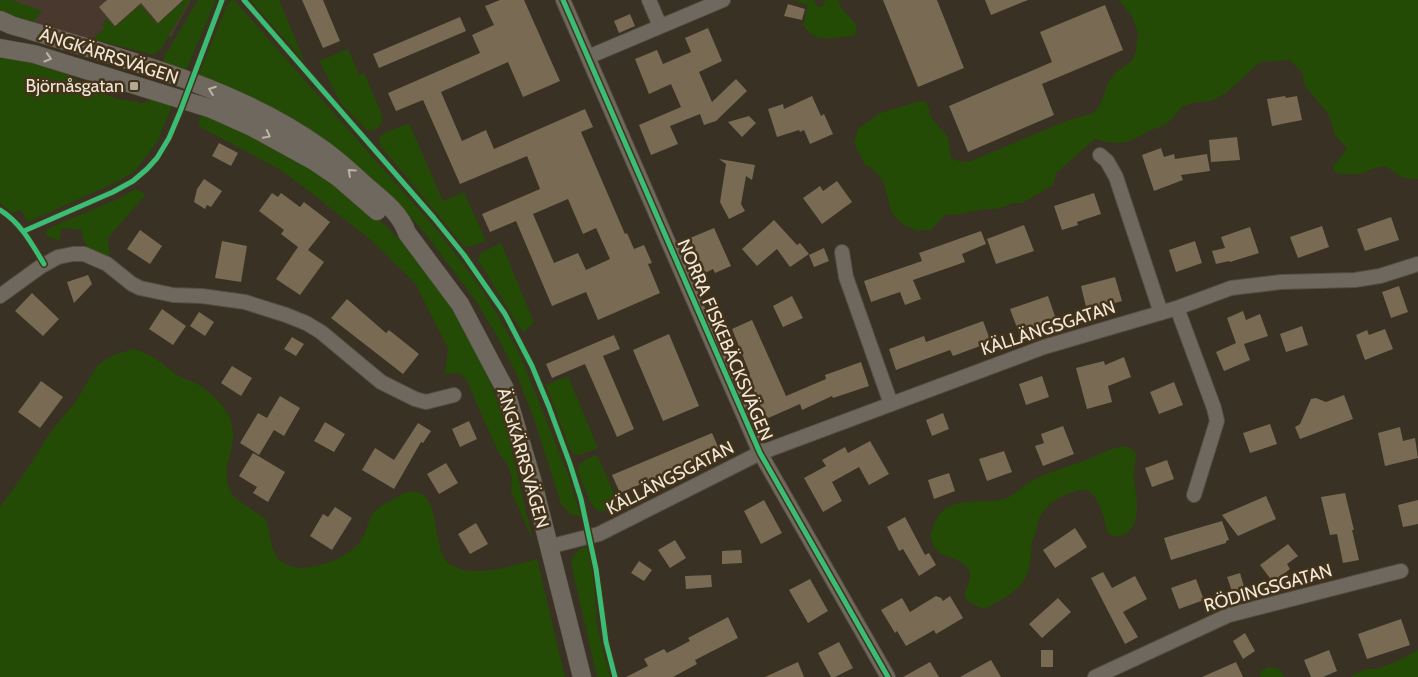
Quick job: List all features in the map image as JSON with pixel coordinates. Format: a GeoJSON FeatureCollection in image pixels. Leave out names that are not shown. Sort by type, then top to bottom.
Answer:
{"type":"FeatureCollection","features":[{"type":"Feature","properties":{"kind":"street","name":"NORRA FISKEBÄCKSVÄGEN"},"geometry":{"type":"LineString","coordinates":[[564,0],[760,453],[888,677]]}},
{"type":"Feature","properties":{"kind":"street"},"geometry":{"type":"LineString","coordinates":[[649,0],[660,26]]}},
{"type":"Feature","properties":{"kind":"street"},"geometry":{"type":"LineString","coordinates":[[588,57],[723,0]]}},
{"type":"Feature","properties":{"kind":"street","name":"ÄNGKÄRRSVÄGEN"},"geometry":{"type":"LineString","coordinates":[[0,20],[11,25],[98,50],[219,92],[261,112],[289,127],[321,148],[345,167],[403,220],[407,233],[460,304],[505,389],[526,458],[582,677]]}},
{"type":"Feature","properties":{"kind":"street","name":"ÄNGKÄRRSVÄGEN"},"geometry":{"type":"LineString","coordinates":[[0,48],[34,54],[80,68],[212,110],[252,127],[314,161],[338,178],[396,230],[407,233]]}},
{"type":"Feature","properties":{"kind":"street"},"geometry":{"type":"LineString","coordinates":[[1100,155],[1107,160],[1116,177],[1161,313]]}},
{"type":"Feature","properties":{"kind":"street"},"geometry":{"type":"LineString","coordinates":[[842,252],[846,276],[891,404]]}},
{"type":"Feature","properties":{"kind":"street"},"geometry":{"type":"LineString","coordinates":[[0,296],[40,267],[58,257],[84,254],[107,264],[140,288],[173,294],[245,302],[306,323],[320,332],[381,382],[415,400],[426,402],[454,395]]}},
{"type":"Feature","properties":{"kind":"street","name":"KÄLLÄNGSGATAN"},"geometry":{"type":"LineString","coordinates":[[548,547],[599,534],[760,453],[812,432],[1044,347],[1177,308],[1230,288],[1281,282],[1354,280],[1380,276],[1418,264]]}},
{"type":"Feature","properties":{"kind":"street"},"geometry":{"type":"LineString","coordinates":[[1177,308],[1214,408],[1216,421],[1194,495]]}},
{"type":"Feature","properties":{"kind":"street","name":"RÖDINGSGATAN"},"geometry":{"type":"LineString","coordinates":[[1095,677],[1229,615],[1401,571]]}},
{"type":"Feature","properties":{"kind":"shaded area"},"geometry":{"type":"Polygon","coordinates":[[[4,0],[191,0],[171,37],[159,31],[123,31],[98,41],[22,19],[4,0]]]}},
{"type":"Feature","properties":{"kind":"green space"},"geometry":{"type":"Polygon","coordinates":[[[0,0],[12,0],[42,11],[31,25],[0,12],[0,0]]]}},
{"type":"Feature","properties":{"kind":"green space"},"geometry":{"type":"Polygon","coordinates":[[[180,0],[190,0],[161,49],[154,55],[92,39],[105,28],[102,24],[107,19],[115,27],[140,5],[157,24],[182,2],[180,0]]]}},
{"type":"Feature","properties":{"kind":"green space"},"geometry":{"type":"Polygon","coordinates":[[[198,0],[216,0],[185,73],[162,64],[198,0]]]}},
{"type":"Feature","properties":{"kind":"green space"},"geometry":{"type":"Polygon","coordinates":[[[234,0],[436,229],[475,280],[496,312],[521,357],[567,472],[581,517],[570,514],[561,504],[535,422],[517,375],[497,336],[476,301],[421,228],[382,189],[198,77],[226,7],[230,1],[234,0]]]}},
{"type":"Feature","properties":{"kind":"green space"},"geometry":{"type":"Polygon","coordinates":[[[250,0],[279,0],[305,62],[250,0]]]}},
{"type":"Feature","properties":{"kind":"green space"},"geometry":{"type":"Polygon","coordinates":[[[793,0],[814,0],[818,7],[823,6],[825,0],[838,0],[841,8],[857,25],[855,36],[820,38],[814,36],[803,25],[808,5],[793,0]]]}},
{"type":"Feature","properties":{"kind":"green space"},"geometry":{"type":"Polygon","coordinates":[[[1119,0],[1418,0],[1418,179],[1404,178],[1385,166],[1361,174],[1338,174],[1332,168],[1347,149],[1335,135],[1331,120],[1325,110],[1305,86],[1302,72],[1289,60],[1260,62],[1227,92],[1212,101],[1196,102],[1181,107],[1169,122],[1136,138],[1119,143],[1095,139],[1056,173],[1053,185],[1022,203],[1013,203],[997,209],[983,209],[961,214],[945,215],[932,229],[917,231],[902,224],[892,213],[883,181],[875,171],[865,165],[854,143],[858,129],[880,113],[924,101],[930,109],[929,115],[948,137],[951,158],[962,162],[971,161],[1066,121],[1093,113],[1100,105],[1109,81],[1115,73],[1133,60],[1136,50],[1138,33],[1135,24],[1132,16],[1119,0]]]}},
{"type":"Feature","properties":{"kind":"green space"},"geometry":{"type":"Polygon","coordinates":[[[348,49],[359,75],[364,73],[383,117],[380,126],[375,130],[368,131],[342,105],[319,61],[348,49]]]}},
{"type":"Feature","properties":{"kind":"green space"},"geometry":{"type":"Polygon","coordinates":[[[0,57],[17,57],[65,72],[80,81],[94,84],[109,96],[119,99],[144,103],[152,98],[173,103],[158,141],[136,170],[119,181],[28,222],[21,210],[12,213],[0,203],[0,57]]]}},
{"type":"Feature","properties":{"kind":"green space"},"geometry":{"type":"Polygon","coordinates":[[[203,111],[272,142],[351,195],[415,255],[438,286],[485,367],[506,426],[533,541],[511,491],[512,477],[507,463],[499,454],[466,379],[456,373],[445,375],[448,348],[415,283],[371,240],[279,169],[202,128],[198,124],[203,111]]]}},
{"type":"Feature","properties":{"kind":"green space"},"geometry":{"type":"Polygon","coordinates":[[[409,123],[443,201],[464,192],[486,241],[469,247],[464,246],[379,144],[380,136],[409,123]]]}},
{"type":"Feature","properties":{"kind":"green space"},"geometry":{"type":"Polygon","coordinates":[[[135,189],[146,194],[108,238],[110,258],[87,246],[84,242],[82,230],[62,228],[59,241],[45,235],[47,229],[122,197],[135,189]]]}},
{"type":"Feature","properties":{"kind":"green space"},"geometry":{"type":"Polygon","coordinates":[[[501,243],[534,322],[523,333],[478,260],[481,253],[501,243]]]}},
{"type":"Feature","properties":{"kind":"green space"},"geometry":{"type":"Polygon","coordinates":[[[133,349],[152,357],[179,376],[199,385],[211,394],[227,412],[233,434],[227,472],[228,487],[232,494],[243,504],[266,519],[273,548],[279,559],[292,566],[306,568],[337,559],[349,552],[360,542],[372,515],[379,507],[407,492],[419,493],[427,499],[432,509],[440,547],[444,558],[451,565],[470,571],[482,571],[494,570],[537,559],[565,677],[0,677],[0,507],[50,433],[76,401],[97,366],[113,355],[133,349]]]}},
{"type":"Feature","properties":{"kind":"green space"},"geometry":{"type":"Polygon","coordinates":[[[568,376],[598,448],[579,455],[573,454],[570,449],[546,385],[568,376]]]}},
{"type":"Feature","properties":{"kind":"green space"},"geometry":{"type":"Polygon","coordinates":[[[1119,447],[1128,447],[1136,453],[1134,474],[1137,513],[1131,528],[1125,534],[1116,537],[1108,533],[1098,503],[1090,492],[1083,490],[1065,495],[1050,504],[1039,519],[1032,540],[1029,569],[1018,587],[1005,598],[985,609],[967,600],[965,592],[970,577],[969,571],[962,563],[938,551],[934,547],[930,535],[941,512],[955,504],[1004,499],[1043,475],[1119,447]]]}},
{"type":"Feature","properties":{"kind":"green space"},"geometry":{"type":"Polygon","coordinates":[[[597,455],[620,506],[604,511],[597,511],[590,502],[578,472],[582,462],[597,455]]]}},
{"type":"Feature","properties":{"kind":"green space"},"geometry":{"type":"Polygon","coordinates":[[[585,546],[588,548],[594,583],[597,626],[610,677],[597,677],[571,563],[574,554],[585,546]]]}},
{"type":"Feature","properties":{"kind":"green space"},"geometry":{"type":"Polygon","coordinates":[[[1418,650],[1418,677],[1350,677],[1366,669],[1376,669],[1400,660],[1418,650]]]}},
{"type":"Feature","properties":{"kind":"green space"},"geometry":{"type":"Polygon","coordinates":[[[1268,667],[1278,668],[1285,677],[1260,677],[1261,671],[1268,667]]]}},
{"type":"Feature","properties":{"kind":"building"},"geometry":{"type":"Polygon","coordinates":[[[107,0],[183,0],[158,23],[141,3],[115,26],[99,7],[107,0]]]}},
{"type":"Feature","properties":{"kind":"building"},"geometry":{"type":"Polygon","coordinates":[[[302,0],[323,0],[340,41],[323,48],[302,0]]]}},
{"type":"Feature","properties":{"kind":"building"},"geometry":{"type":"Polygon","coordinates":[[[500,0],[524,0],[560,81],[523,97],[508,62],[441,92],[462,141],[486,130],[494,149],[585,109],[593,127],[581,132],[625,234],[627,233],[634,249],[644,245],[652,263],[648,264],[660,293],[598,320],[586,292],[552,306],[516,221],[490,232],[482,214],[540,189],[527,156],[460,184],[423,100],[396,111],[388,93],[480,53],[472,35],[494,25],[485,6],[500,0]],[[568,199],[533,214],[554,263],[578,253],[586,270],[610,259],[596,228],[583,234],[568,199]]]}},
{"type":"Feature","properties":{"kind":"building"},"geometry":{"type":"Polygon","coordinates":[[[883,0],[937,0],[964,68],[918,87],[883,0]]]}},
{"type":"Feature","properties":{"kind":"building"},"geometry":{"type":"Polygon","coordinates":[[[985,0],[1028,0],[991,15],[985,0]]]}},
{"type":"Feature","properties":{"kind":"building"},"geometry":{"type":"Polygon","coordinates":[[[788,4],[805,9],[802,20],[784,16],[788,4]]]}},
{"type":"Feature","properties":{"kind":"building"},"geometry":{"type":"Polygon","coordinates":[[[1105,5],[1123,50],[1042,84],[1054,115],[968,152],[949,106],[1052,62],[1040,32],[1105,5]]]}},
{"type":"Feature","properties":{"kind":"building"},"geometry":{"type":"Polygon","coordinates":[[[630,14],[635,26],[619,33],[614,21],[630,14]]]}},
{"type":"Feature","properties":{"kind":"building"},"geometry":{"type":"Polygon","coordinates":[[[460,17],[466,31],[379,68],[373,54],[460,17]]]}},
{"type":"Feature","properties":{"kind":"building"},"geometry":{"type":"Polygon","coordinates":[[[708,28],[722,61],[699,72],[712,102],[736,79],[747,91],[716,121],[704,125],[700,114],[670,126],[678,144],[651,155],[639,125],[681,107],[671,84],[649,94],[635,59],[657,50],[663,64],[691,52],[685,38],[708,28]]]}},
{"type":"Feature","properties":{"kind":"building"},"geometry":{"type":"Polygon","coordinates":[[[812,96],[821,116],[824,114],[833,134],[810,144],[804,130],[777,137],[768,109],[783,104],[784,109],[812,96]]]}},
{"type":"Feature","properties":{"kind":"building"},"geometry":{"type":"Polygon","coordinates":[[[1285,96],[1286,98],[1297,96],[1302,120],[1272,126],[1267,99],[1285,96]]]}},
{"type":"Feature","properties":{"kind":"building"},"geometry":{"type":"Polygon","coordinates":[[[749,116],[756,123],[742,137],[728,122],[749,116]]]}},
{"type":"Feature","properties":{"kind":"building"},"geometry":{"type":"Polygon","coordinates":[[[1237,137],[1240,160],[1211,162],[1209,140],[1237,137]]]}},
{"type":"Feature","properties":{"kind":"building"},"geometry":{"type":"Polygon","coordinates":[[[219,143],[238,153],[231,166],[212,156],[219,143]]]}},
{"type":"Feature","properties":{"kind":"building"},"geometry":{"type":"Polygon","coordinates":[[[1161,148],[1164,157],[1174,154],[1175,159],[1207,154],[1210,171],[1181,175],[1183,180],[1154,191],[1142,155],[1161,148]]]}},
{"type":"Feature","properties":{"kind":"building"},"geometry":{"type":"Polygon","coordinates":[[[719,159],[755,165],[752,180],[746,176],[741,204],[745,211],[729,219],[720,202],[726,164],[719,159]]]}},
{"type":"Feature","properties":{"kind":"building"},"geometry":{"type":"Polygon","coordinates":[[[204,179],[222,191],[211,207],[207,205],[205,209],[194,202],[197,189],[204,179]]]}},
{"type":"Feature","properties":{"kind":"building"},"geometry":{"type":"Polygon","coordinates":[[[837,181],[852,202],[822,224],[803,198],[820,186],[823,191],[837,181]]]}},
{"type":"Feature","properties":{"kind":"building"},"geometry":{"type":"Polygon","coordinates":[[[272,193],[278,197],[281,193],[300,207],[304,202],[330,222],[308,250],[324,262],[300,295],[276,279],[298,247],[281,234],[284,230],[259,211],[272,193]]]}},
{"type":"Feature","properties":{"kind":"building"},"geometry":{"type":"Polygon","coordinates":[[[1094,193],[1101,214],[1077,222],[1078,225],[1062,230],[1054,206],[1094,193]]]}},
{"type":"Feature","properties":{"kind":"building"},"geometry":{"type":"Polygon","coordinates":[[[1391,217],[1399,240],[1365,251],[1357,229],[1391,217]]]}},
{"type":"Feature","properties":{"kind":"building"},"geometry":{"type":"Polygon","coordinates":[[[774,220],[797,245],[800,243],[809,254],[790,267],[777,249],[757,266],[742,249],[774,220]]]}},
{"type":"Feature","properties":{"kind":"building"},"geometry":{"type":"Polygon","coordinates":[[[1024,225],[1034,251],[996,264],[987,239],[1024,225]]]}},
{"type":"Feature","properties":{"kind":"building"},"geometry":{"type":"Polygon","coordinates":[[[1322,226],[1329,247],[1298,258],[1290,237],[1322,226]]]}},
{"type":"Feature","properties":{"kind":"building"},"geometry":{"type":"Polygon","coordinates":[[[1250,227],[1259,253],[1230,262],[1216,264],[1212,251],[1225,248],[1221,237],[1250,227]]]}},
{"type":"Feature","properties":{"kind":"building"},"geometry":{"type":"Polygon","coordinates":[[[714,228],[731,266],[715,273],[713,269],[705,273],[690,238],[714,228]]]}},
{"type":"Feature","properties":{"kind":"building"},"geometry":{"type":"Polygon","coordinates":[[[140,230],[162,246],[150,264],[127,249],[140,230]]]}},
{"type":"Feature","properties":{"kind":"building"},"geometry":{"type":"Polygon","coordinates":[[[981,231],[986,244],[962,254],[965,262],[913,280],[921,299],[905,305],[900,292],[871,302],[864,281],[922,261],[919,253],[981,231]]]}},
{"type":"Feature","properties":{"kind":"building"},"geometry":{"type":"Polygon","coordinates":[[[222,241],[247,246],[241,282],[215,278],[222,241]]]}},
{"type":"Feature","properties":{"kind":"building"},"geometry":{"type":"Polygon","coordinates":[[[1195,241],[1202,263],[1176,272],[1169,250],[1195,241]]]}},
{"type":"Feature","properties":{"kind":"building"},"geometry":{"type":"Polygon","coordinates":[[[824,248],[829,261],[814,267],[809,255],[824,248]]]}},
{"type":"Feature","properties":{"kind":"building"},"geometry":{"type":"Polygon","coordinates":[[[88,275],[92,284],[74,303],[67,282],[88,275]]]}},
{"type":"Feature","properties":{"kind":"building"},"geometry":{"type":"Polygon","coordinates":[[[1115,277],[1122,301],[1087,311],[1081,286],[1115,277]]]}},
{"type":"Feature","properties":{"kind":"building"},"geometry":{"type":"Polygon","coordinates":[[[1399,286],[1408,312],[1391,318],[1382,292],[1399,286]]]}},
{"type":"Feature","properties":{"kind":"building"},"geometry":{"type":"Polygon","coordinates":[[[32,293],[59,319],[43,336],[15,311],[32,293]]]}},
{"type":"Feature","properties":{"kind":"building"},"geometry":{"type":"Polygon","coordinates":[[[792,296],[803,318],[783,327],[773,306],[792,296]]]}},
{"type":"Feature","properties":{"kind":"building"},"geometry":{"type":"Polygon","coordinates":[[[1048,296],[1056,319],[1019,333],[1010,309],[1048,296]]]}},
{"type":"Feature","properties":{"kind":"building"},"geometry":{"type":"Polygon","coordinates":[[[347,299],[386,333],[389,330],[419,354],[403,374],[331,318],[347,299]]]}},
{"type":"Feature","properties":{"kind":"building"},"geometry":{"type":"Polygon","coordinates":[[[162,309],[186,326],[173,345],[149,329],[162,309]]]}},
{"type":"Feature","properties":{"kind":"building"},"geometry":{"type":"Polygon","coordinates":[[[1243,311],[1246,320],[1260,314],[1268,336],[1244,344],[1250,360],[1224,371],[1216,352],[1236,343],[1227,318],[1243,311]]]}},
{"type":"Feature","properties":{"kind":"building"},"geometry":{"type":"Polygon","coordinates":[[[199,312],[214,322],[205,336],[190,326],[199,312]]]}},
{"type":"Feature","properties":{"kind":"building"},"geometry":{"type":"Polygon","coordinates":[[[752,320],[786,396],[826,379],[825,375],[861,362],[869,386],[833,398],[832,396],[802,410],[800,404],[766,419],[748,376],[750,374],[732,329],[752,320]]]}},
{"type":"Feature","properties":{"kind":"building"},"geometry":{"type":"Polygon","coordinates":[[[983,321],[991,342],[953,356],[950,350],[896,370],[889,349],[924,336],[926,342],[983,321]]]}},
{"type":"Feature","properties":{"kind":"building"},"geometry":{"type":"Polygon","coordinates":[[[1302,326],[1308,345],[1286,352],[1280,334],[1302,326]]]}},
{"type":"Feature","properties":{"kind":"building"},"geometry":{"type":"Polygon","coordinates":[[[1385,329],[1393,349],[1365,360],[1356,335],[1367,330],[1369,335],[1385,329]]]}},
{"type":"Feature","properties":{"kind":"building"},"geometry":{"type":"Polygon","coordinates":[[[669,334],[699,406],[663,421],[633,350],[669,334]]]}},
{"type":"Feature","properties":{"kind":"building"},"geometry":{"type":"Polygon","coordinates":[[[614,335],[620,349],[603,356],[634,429],[617,437],[585,364],[552,378],[546,364],[614,335]]]}},
{"type":"Feature","properties":{"kind":"building"},"geometry":{"type":"Polygon","coordinates":[[[292,337],[304,344],[296,356],[284,349],[292,337]]]}},
{"type":"Feature","properties":{"kind":"building"},"geometry":{"type":"Polygon","coordinates":[[[1124,357],[1131,377],[1108,386],[1112,402],[1087,409],[1076,368],[1104,361],[1105,365],[1124,357]]]}},
{"type":"Feature","properties":{"kind":"building"},"geometry":{"type":"Polygon","coordinates":[[[232,366],[252,378],[241,396],[221,383],[232,366]]]}},
{"type":"Feature","properties":{"kind":"building"},"geometry":{"type":"Polygon","coordinates":[[[1042,376],[1049,397],[1026,405],[1019,384],[1042,376]]]}},
{"type":"Feature","properties":{"kind":"building"},"geometry":{"type":"Polygon","coordinates":[[[41,381],[63,397],[40,428],[18,412],[41,381]]]}},
{"type":"Feature","properties":{"kind":"building"},"geometry":{"type":"Polygon","coordinates":[[[1174,382],[1183,405],[1159,414],[1150,392],[1174,382]]]}},
{"type":"Feature","properties":{"kind":"building"},"geometry":{"type":"Polygon","coordinates":[[[1344,395],[1353,419],[1300,439],[1295,427],[1300,424],[1311,399],[1316,398],[1326,402],[1344,395]]]}},
{"type":"Feature","properties":{"kind":"building"},"geometry":{"type":"Polygon","coordinates":[[[280,396],[300,408],[284,436],[274,430],[259,455],[240,443],[258,413],[267,418],[280,396]]]}},
{"type":"Feature","properties":{"kind":"building"},"geometry":{"type":"Polygon","coordinates":[[[943,413],[949,429],[932,436],[926,420],[943,413]]]}},
{"type":"Feature","properties":{"kind":"building"},"geometry":{"type":"Polygon","coordinates":[[[469,421],[477,439],[460,447],[452,429],[469,421]]]}},
{"type":"Feature","properties":{"kind":"building"},"geometry":{"type":"Polygon","coordinates":[[[325,422],[345,434],[334,452],[314,441],[325,422]]]}},
{"type":"Feature","properties":{"kind":"building"},"geometry":{"type":"Polygon","coordinates":[[[418,423],[431,431],[423,443],[421,442],[394,489],[362,470],[375,448],[394,460],[418,423]]]}},
{"type":"Feature","properties":{"kind":"building"},"geometry":{"type":"Polygon","coordinates":[[[1270,424],[1277,444],[1250,453],[1243,433],[1270,424]]]}},
{"type":"Feature","properties":{"kind":"building"},"geometry":{"type":"Polygon","coordinates":[[[1063,426],[1074,454],[1043,466],[1035,446],[1044,443],[1041,434],[1063,426]]]}},
{"type":"Feature","properties":{"kind":"building"},"geometry":{"type":"Polygon","coordinates":[[[1400,427],[1403,441],[1415,438],[1418,458],[1385,466],[1378,433],[1400,427]]]}},
{"type":"Feature","properties":{"kind":"building"},"geometry":{"type":"Polygon","coordinates":[[[712,433],[720,451],[620,493],[612,475],[712,433]]]}},
{"type":"Feature","properties":{"kind":"building"},"geometry":{"type":"Polygon","coordinates":[[[870,441],[889,474],[869,485],[859,467],[832,482],[842,501],[823,512],[804,478],[826,466],[822,460],[845,447],[848,453],[870,441]]]}},
{"type":"Feature","properties":{"kind":"building"},"geometry":{"type":"Polygon","coordinates":[[[1004,451],[1012,472],[987,481],[979,459],[1004,451]]]}},
{"type":"Feature","properties":{"kind":"building"},"geometry":{"type":"Polygon","coordinates":[[[253,453],[285,472],[268,502],[253,493],[257,487],[239,476],[253,453]]]}},
{"type":"Feature","properties":{"kind":"building"},"geometry":{"type":"Polygon","coordinates":[[[1167,460],[1174,479],[1152,487],[1145,468],[1167,460]]]}},
{"type":"Feature","properties":{"kind":"building"},"geometry":{"type":"Polygon","coordinates":[[[446,463],[458,483],[439,494],[427,474],[446,463]]]}},
{"type":"Feature","properties":{"kind":"building"},"geometry":{"type":"Polygon","coordinates":[[[949,473],[955,491],[934,499],[928,480],[949,473]]]}},
{"type":"Feature","properties":{"kind":"building"},"geometry":{"type":"Polygon","coordinates":[[[1345,493],[1359,560],[1343,563],[1337,534],[1330,535],[1321,497],[1345,493]]]}},
{"type":"Feature","properties":{"kind":"building"},"geometry":{"type":"Polygon","coordinates":[[[1266,496],[1276,519],[1238,536],[1222,515],[1266,496]]]}},
{"type":"Feature","properties":{"kind":"building"},"geometry":{"type":"Polygon","coordinates":[[[764,500],[782,533],[761,544],[744,511],[764,500]]]}},
{"type":"Feature","properties":{"kind":"building"},"geometry":{"type":"Polygon","coordinates":[[[1418,500],[1418,524],[1403,527],[1398,505],[1418,500]]]}},
{"type":"Feature","properties":{"kind":"building"},"geometry":{"type":"Polygon","coordinates":[[[335,507],[352,518],[332,550],[310,536],[323,514],[328,517],[335,507]]]}},
{"type":"Feature","properties":{"kind":"building"},"geometry":{"type":"Polygon","coordinates":[[[905,517],[925,555],[929,553],[936,565],[919,576],[903,549],[899,551],[887,527],[905,517]]]}},
{"type":"Feature","properties":{"kind":"building"},"geometry":{"type":"Polygon","coordinates":[[[1222,521],[1229,540],[1226,543],[1171,560],[1164,538],[1222,521]]]}},
{"type":"Feature","properties":{"kind":"building"},"geometry":{"type":"Polygon","coordinates":[[[476,523],[488,544],[470,554],[458,534],[476,523]]]}},
{"type":"Feature","properties":{"kind":"building"},"geometry":{"type":"Polygon","coordinates":[[[1075,528],[1087,547],[1055,568],[1043,550],[1075,528]]]}},
{"type":"Feature","properties":{"kind":"building"},"geometry":{"type":"Polygon","coordinates":[[[675,540],[686,558],[670,568],[658,550],[675,540]]]}},
{"type":"Feature","properties":{"kind":"building"},"geometry":{"type":"Polygon","coordinates":[[[1288,544],[1298,556],[1287,564],[1290,569],[1273,582],[1260,565],[1288,544]]]}},
{"type":"Feature","properties":{"kind":"building"},"geometry":{"type":"Polygon","coordinates":[[[741,550],[742,563],[722,564],[722,551],[741,550]]]}},
{"type":"Feature","properties":{"kind":"building"},"geometry":{"type":"Polygon","coordinates":[[[639,561],[652,570],[644,581],[631,573],[639,561]]]}},
{"type":"Feature","properties":{"kind":"building"},"geometry":{"type":"Polygon","coordinates":[[[1103,572],[1112,588],[1135,576],[1147,599],[1123,612],[1138,637],[1125,644],[1091,578],[1103,572]]]}},
{"type":"Feature","properties":{"kind":"building"},"geometry":{"type":"Polygon","coordinates":[[[1240,573],[1245,590],[1233,594],[1227,577],[1240,573]]]}},
{"type":"Feature","properties":{"kind":"building"},"geometry":{"type":"Polygon","coordinates":[[[711,575],[712,587],[686,589],[685,576],[711,575]]]}},
{"type":"Feature","properties":{"kind":"building"},"geometry":{"type":"Polygon","coordinates":[[[810,579],[828,611],[808,623],[789,590],[810,579]]]}},
{"type":"Feature","properties":{"kind":"building"},"geometry":{"type":"Polygon","coordinates":[[[1196,579],[1204,600],[1179,609],[1171,588],[1196,579]]]}},
{"type":"Feature","properties":{"kind":"building"},"geometry":{"type":"Polygon","coordinates":[[[936,596],[943,601],[950,596],[963,618],[936,634],[934,630],[906,646],[897,631],[895,633],[881,610],[902,598],[910,612],[936,596]]]}},
{"type":"Feature","properties":{"kind":"building"},"geometry":{"type":"Polygon","coordinates":[[[1058,598],[1071,612],[1042,638],[1029,624],[1058,598]]]}},
{"type":"Feature","properties":{"kind":"building"},"geometry":{"type":"Polygon","coordinates":[[[728,617],[738,638],[695,660],[697,664],[673,677],[626,677],[648,666],[644,659],[664,649],[667,653],[690,641],[688,638],[728,617]]]}},
{"type":"Feature","properties":{"kind":"building"},"geometry":{"type":"Polygon","coordinates":[[[1401,619],[1410,645],[1367,659],[1358,634],[1401,619]]]}},
{"type":"Feature","properties":{"kind":"building"},"geometry":{"type":"Polygon","coordinates":[[[1245,633],[1255,651],[1243,659],[1233,641],[1245,633]]]}},
{"type":"Feature","properties":{"kind":"building"},"geometry":{"type":"Polygon","coordinates":[[[839,642],[853,668],[835,677],[831,677],[818,653],[839,642]]]}},
{"type":"Feature","properties":{"kind":"building"},"geometry":{"type":"Polygon","coordinates":[[[1041,650],[1053,650],[1053,667],[1041,667],[1041,650]]]}},
{"type":"Feature","properties":{"kind":"building"},"geometry":{"type":"Polygon","coordinates":[[[1329,650],[1337,671],[1323,677],[1311,677],[1304,660],[1329,650]]]}},
{"type":"Feature","properties":{"kind":"building"},"geometry":{"type":"Polygon","coordinates":[[[991,660],[1001,677],[960,677],[991,660]]]}},
{"type":"Feature","properties":{"kind":"building"},"geometry":{"type":"Polygon","coordinates":[[[798,662],[804,677],[765,677],[798,662]]]}},
{"type":"Feature","properties":{"kind":"building"},"geometry":{"type":"Polygon","coordinates":[[[930,662],[939,677],[903,677],[930,662]]]}},
{"type":"Feature","properties":{"kind":"building"},"geometry":{"type":"Polygon","coordinates":[[[1236,662],[1243,677],[1202,677],[1236,662]]]}},
{"type":"Feature","properties":{"kind":"cycle path"},"geometry":{"type":"LineString","coordinates":[[24,231],[113,192],[133,181],[157,158],[169,138],[180,112],[222,0]]}},
{"type":"Feature","properties":{"kind":"cycle path"},"geometry":{"type":"LineString","coordinates":[[244,0],[434,218],[464,255],[505,314],[532,366],[549,407],[581,499],[596,569],[606,642],[615,677]]}},
{"type":"Feature","properties":{"kind":"cycle path"},"geometry":{"type":"LineString","coordinates":[[563,0],[760,453],[888,677]]}},
{"type":"Feature","properties":{"kind":"cycle path"},"geometry":{"type":"LineString","coordinates":[[0,210],[20,228],[44,264]]}},
{"type":"Feature","properties":{"kind":"place","name":"Björnåsgatan"},"geometry":{"type":"Point","coordinates":[134,86]}}]}
